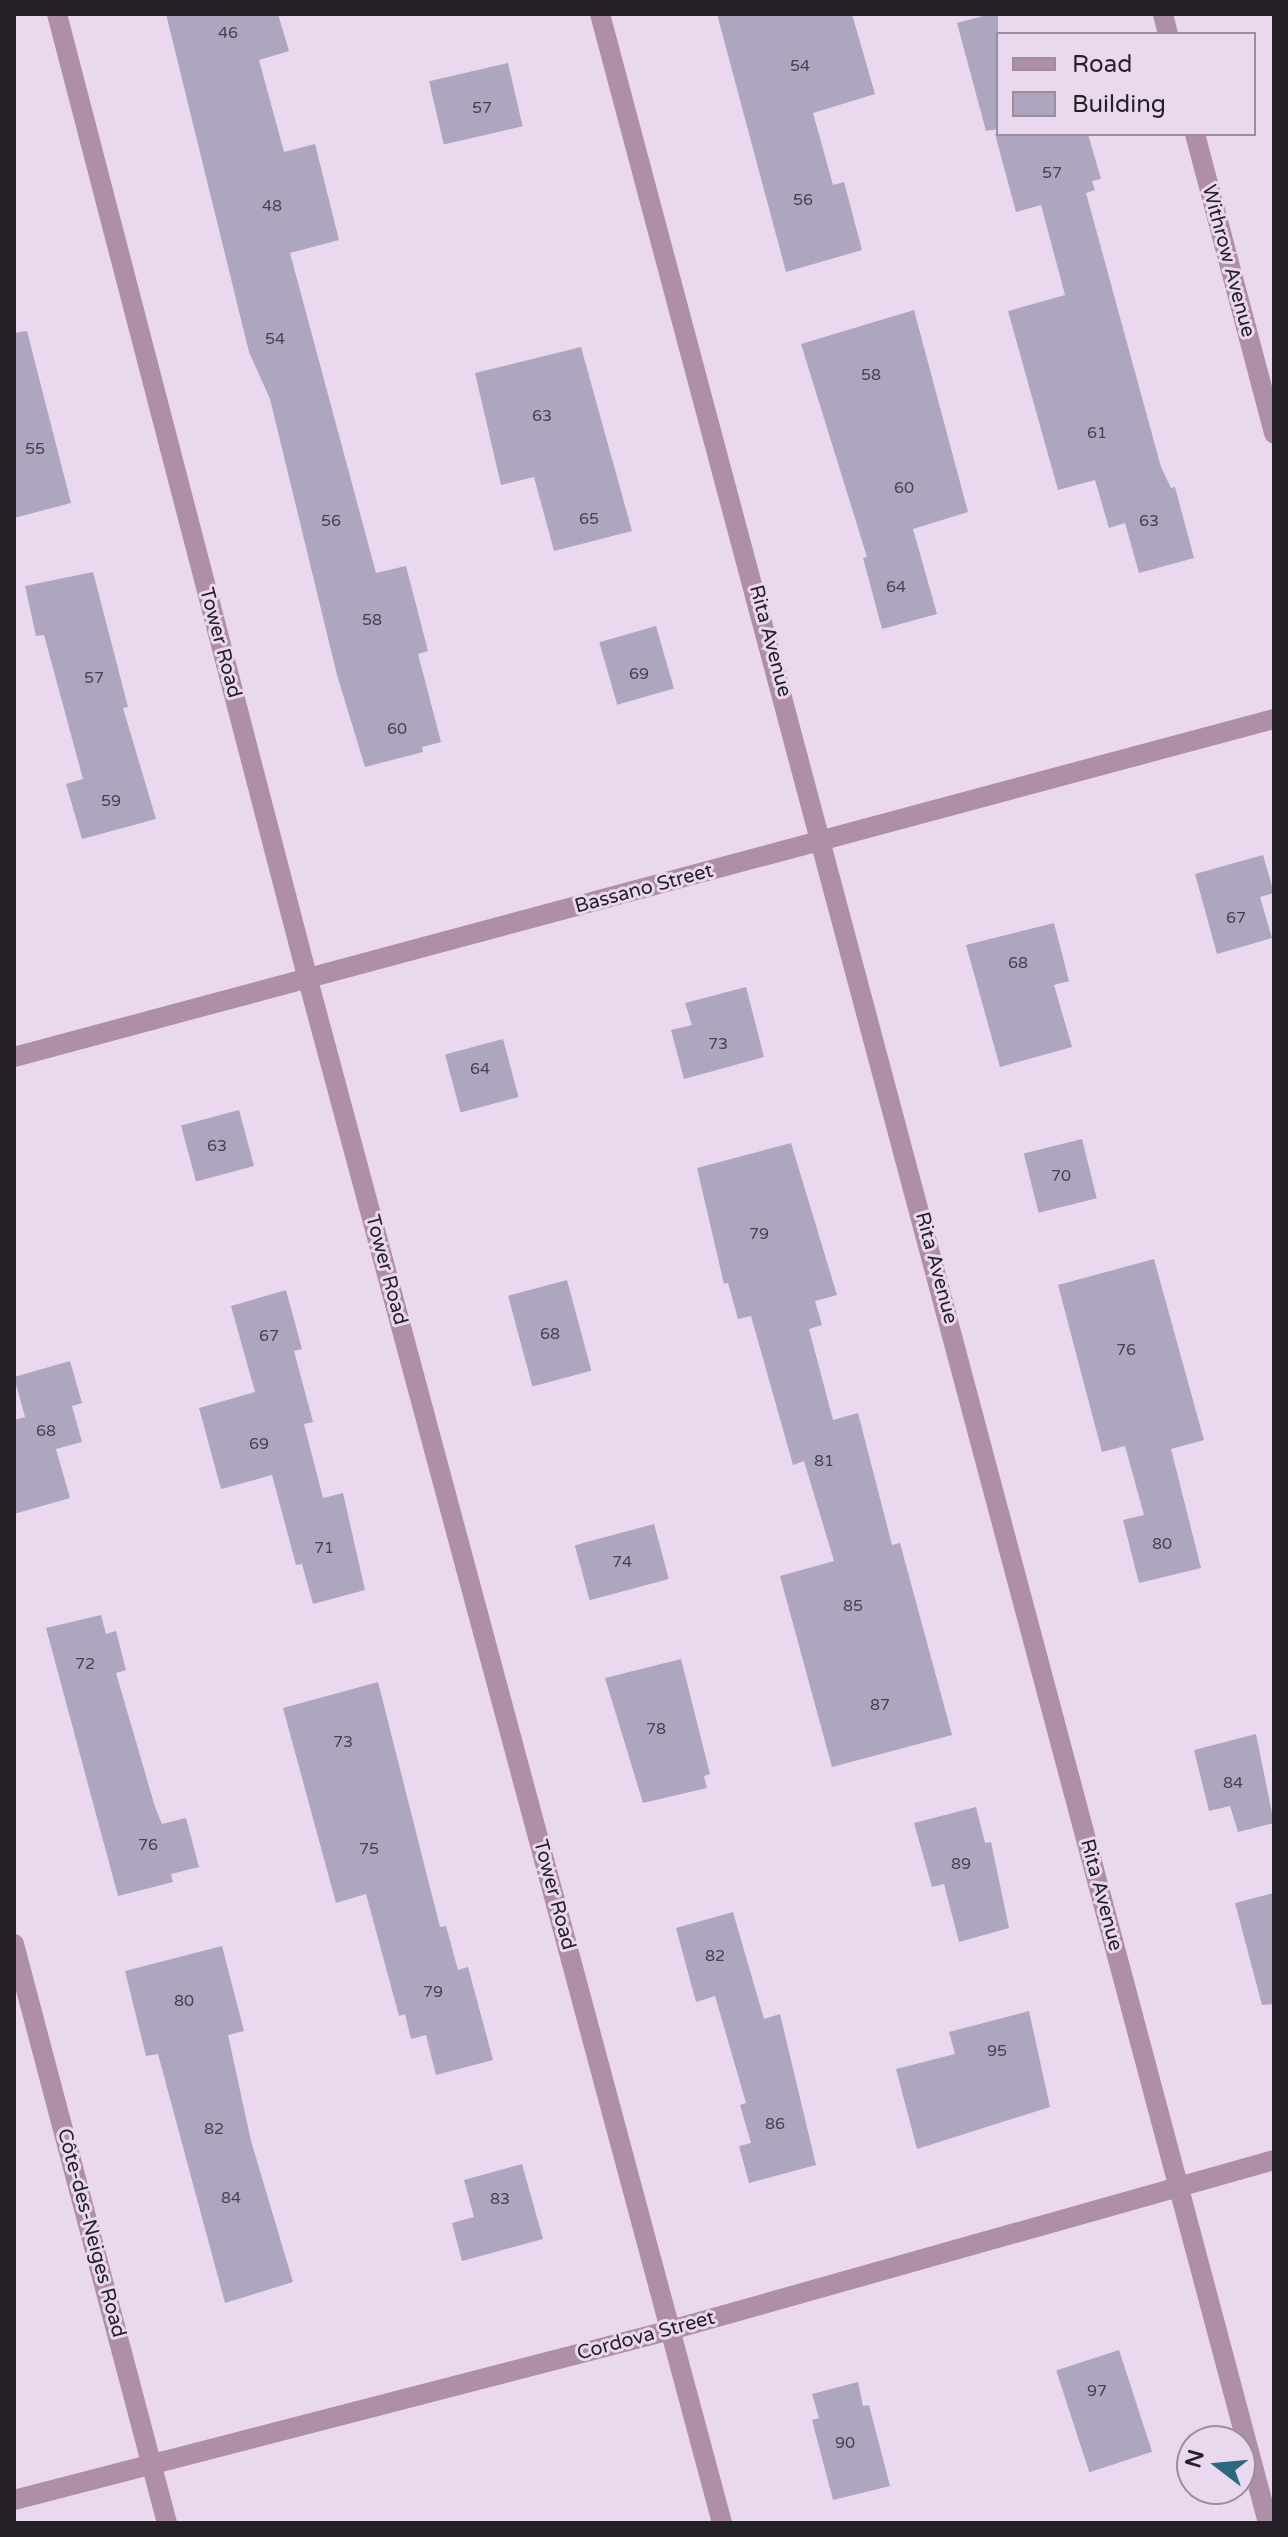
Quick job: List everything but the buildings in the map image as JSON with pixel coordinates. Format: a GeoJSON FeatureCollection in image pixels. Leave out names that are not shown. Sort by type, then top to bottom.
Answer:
{"type":"FeatureCollection","features":[{"type":"Feature","properties":{"kind":"street","name":"Tower Road"},"geometry":{"type":"LineString","coordinates":[[57,14],[308,980],[722,2523]]}},
{"type":"Feature","properties":{"kind":"street","name":"Rita Avenue"},"geometry":{"type":"LineString","coordinates":[[600,14],[824,841],[1268,2523]]}},
{"type":"Feature","properties":{"kind":"street","name":"Withrow Avenue"},"geometry":{"type":"LineString","coordinates":[[1196,136],[1274,434]]}},
{"type":"Feature","properties":{"kind":"street","name":"Bassano Street"},"geometry":{"type":"LineString","coordinates":[[14,1057],[1274,719]]}},
{"type":"Feature","properties":{"kind":"street","name":"Côte-des-Neiges Road"},"geometry":{"type":"LineString","coordinates":[[14,1944],[167,2523]]}},
{"type":"Feature","properties":{"kind":"street","name":"Cordova Street"},"geometry":{"type":"LineString","coordinates":[[14,2500],[671,2330],[1274,2160]]}}]}
